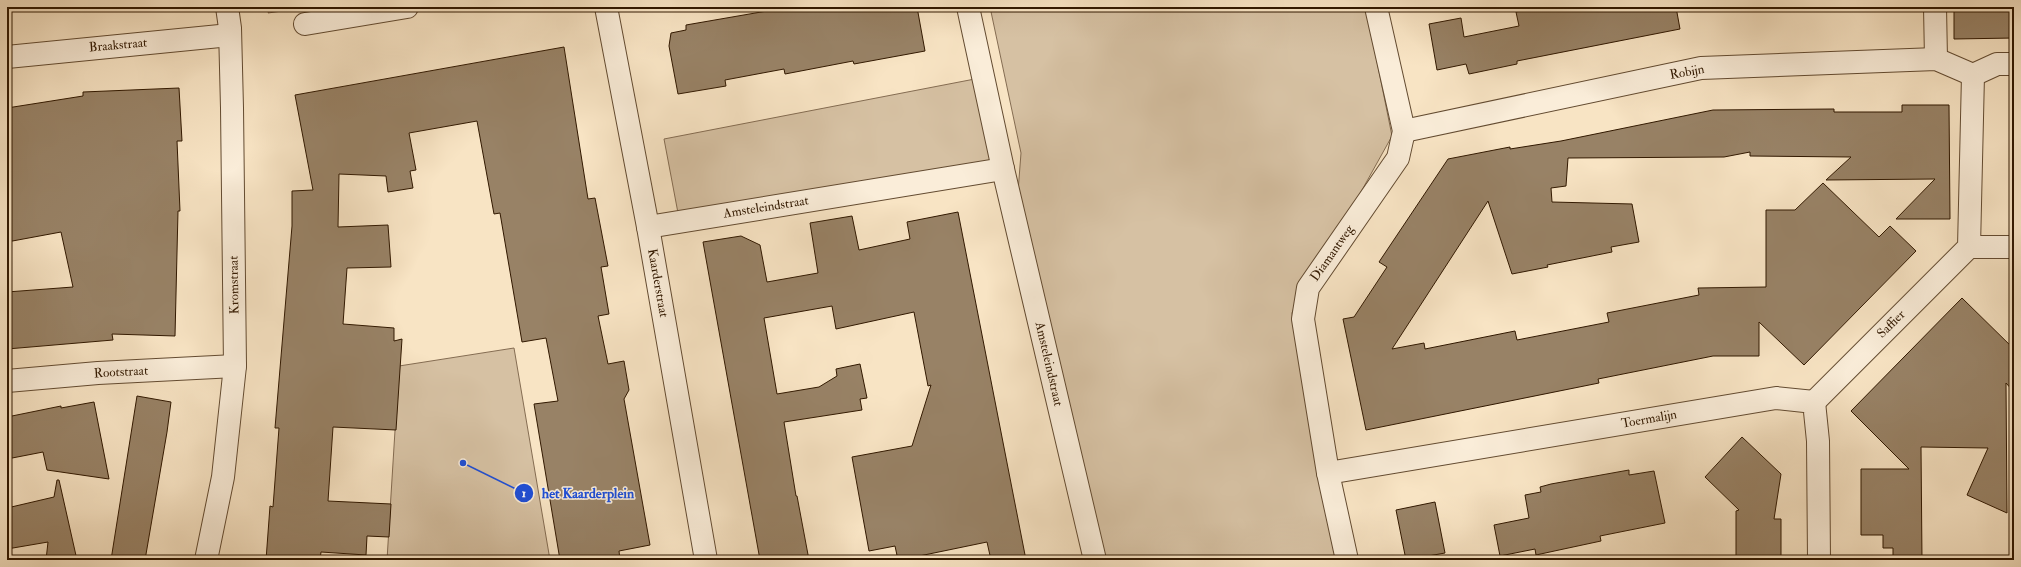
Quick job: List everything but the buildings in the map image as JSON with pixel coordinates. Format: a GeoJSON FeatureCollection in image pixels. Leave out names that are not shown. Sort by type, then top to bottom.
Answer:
{"type":"FeatureCollection","features":[{"type":"Feature","properties":{"kind":"street","name":"Kromstraat"},"geometry":{"type":"LineString","coordinates":[[206,560],[223,477],[235,366],[230,35],[227,7]]}},
{"type":"Feature","properties":{"kind":"street"},"geometry":{"type":"LineString","coordinates":[[305,24],[407,7]]}},
{"type":"Feature","properties":{"kind":"street","name":"Kaarderstraat"},"geometry":{"type":"LineString","coordinates":[[606,7],[648,227],[706,560]]}},
{"type":"Feature","properties":{"kind":"street","name":"Amsteleindstraat"},"geometry":{"type":"LineString","coordinates":[[968,7],[1003,169],[1095,560]]}},
{"type":"Feature","properties":{"kind":"street","name":"Diamantweg"},"geometry":{"type":"LineString","coordinates":[[1347,560],[1328,473],[1302,319],[1308,288],[1398,158],[1404,131],[1376,7]]}},
{"type":"Feature","properties":{"kind":"street"},"geometry":{"type":"LineString","coordinates":[[1935,7],[1936,59]]}},
{"type":"Feature","properties":{"kind":"street","name":"Braakstraat"},"geometry":{"type":"LineString","coordinates":[[7,57],[230,35]]}},
{"type":"Feature","properties":{"kind":"street","name":"Robijn"},"geometry":{"type":"LineString","coordinates":[[1404,131],[1701,68],[1936,59],[1973,76]]}},
{"type":"Feature","properties":{"kind":"street"},"geometry":{"type":"LineString","coordinates":[[2014,64],[1997,64],[1973,76],[1969,247],[2014,247]]}},
{"type":"Feature","properties":{"kind":"street","name":"Amsteleindstraat"},"geometry":{"type":"LineString","coordinates":[[648,227],[1003,169]]}},
{"type":"Feature","properties":{"kind":"street","name":"Saffier"},"geometry":{"type":"LineString","coordinates":[[1814,402],[1969,247]]}},
{"type":"Feature","properties":{"kind":"street","name":"Rootstraat"},"geometry":{"type":"LineString","coordinates":[[7,380],[235,366]]}},
{"type":"Feature","properties":{"kind":"street","name":"Toermalijn"},"geometry":{"type":"LineString","coordinates":[[1328,473],[1776,398],[1814,402]]}},
{"type":"Feature","properties":{"kind":"street"},"geometry":{"type":"LineString","coordinates":[[1814,402],[1818,441],[1819,560]]}},
{"type":"Feature","properties":{"kind":"shaded area"},"geometry":{"type":"Polygon","coordinates":[[[271,7],[309,7],[268,13],[271,7]]]}},
{"type":"Feature","properties":{"kind":"shaded area"},"geometry":{"type":"Polygon","coordinates":[[[990,7],[1366,7],[1392,136],[1357,199],[1302,286],[1292,313],[1296,344],[1338,560],[1101,560],[1018,192],[1021,153],[990,7]]]}},
{"type":"Feature","properties":{"kind":"shaded area"},"geometry":{"type":"Polygon","coordinates":[[[980,78],[996,146],[988,162],[678,213],[664,139],[980,78]]]}},
{"type":"Feature","properties":{"kind":"shaded area"},"geometry":{"type":"Polygon","coordinates":[[[514,348],[550,560],[387,560],[399,366],[514,348]]]}},
{"type":"Feature","properties":{"kind":"place","name":"het Kaarderplein"},"geometry":{"type":"Point","coordinates":[463,463]}}]}
